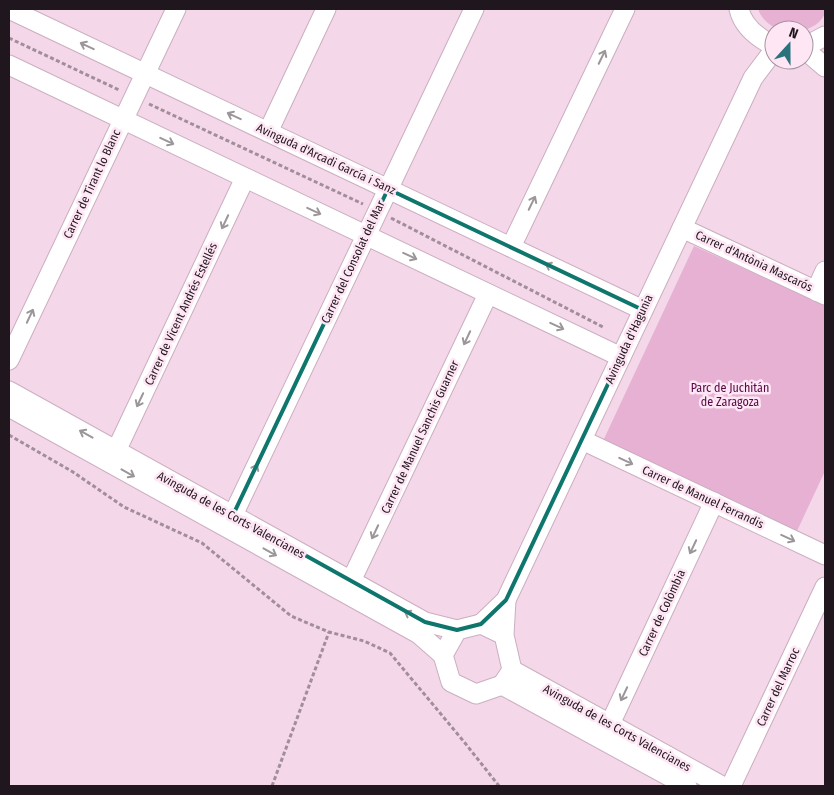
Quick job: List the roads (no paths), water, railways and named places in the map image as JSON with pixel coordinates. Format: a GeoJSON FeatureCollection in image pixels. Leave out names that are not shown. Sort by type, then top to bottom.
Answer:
{"type":"FeatureCollection","features":[{"type":"Feature","properties":{"kind":"street","name":"Carrer de Tirant lo Blanc"},"geometry":{"type":"LineString","coordinates":[[9,360],[176,9]]}},
{"type":"Feature","properties":{"kind":"street"},"geometry":{"type":"LineString","coordinates":[[268,132],[326,9]]}},
{"type":"Feature","properties":{"kind":"street","name":"Carrer del Consolat del Mar"},"geometry":{"type":"LineString","coordinates":[[233,515],[474,9]]}},
{"type":"Feature","properties":{"kind":"street"},"geometry":{"type":"LineString","coordinates":[[510,247],[625,9]]}},
{"type":"Feature","properties":{"kind":"street"},"geometry":{"type":"LineString","coordinates":[[739,9],[741,17],[756,37],[764,41]]}},
{"type":"Feature","properties":{"kind":"street","name":"Avinguda d'Arcadi García i Sanz"},"geometry":{"type":"LineString","coordinates":[[20,11],[145,74],[643,310]]}},
{"type":"Feature","properties":{"kind":"street"},"geometry":{"type":"LineString","coordinates":[[814,42],[825,36]]}},
{"type":"Feature","properties":{"kind":"street","name":"Avinguda d'Hagunia"},"geometry":{"type":"LineString","coordinates":[[753,78],[756,37]]}},
{"type":"Feature","properties":{"kind":"street"},"geometry":{"type":"LineString","coordinates":[[814,57],[825,67]]}},
{"type":"Feature","properties":{"kind":"street","name":"Avinguda d'Hagunia"},"geometry":{"type":"LineString","coordinates":[[481,624],[506,600],[753,78],[764,63]]}},
{"type":"Feature","properties":{"kind":"street"},"geometry":{"type":"LineString","coordinates":[[9,65],[621,357]]}},
{"type":"Feature","properties":{"kind":"street","name":"Carrer de Vicent Andrés Estellés"},"geometry":{"type":"LineString","coordinates":[[116,450],[246,178]]}},
{"type":"Feature","properties":{"kind":"street","name":"Carrer d'Antònia Mascarós"},"geometry":{"type":"LineString","coordinates":[[682,228],[821,293]]}},
{"type":"Feature","properties":{"kind":"street"},"geometry":{"type":"LineString","coordinates":[[821,293],[825,271]]}},
{"type":"Feature","properties":{"kind":"street","name":"Carrer de Manuel Sanchis Guarner"},"geometry":{"type":"LineString","coordinates":[[351,581],[488,294]]}},
{"type":"Feature","properties":{"kind":"street","name":"Avinguda de les Corts Valencianes"},"geometry":{"type":"LineString","coordinates":[[9,391],[425,622],[457,630]]}},
{"type":"Feature","properties":{"kind":"street","name":"Avinguda de les Corts Valencianes"},"geometry":{"type":"LineString","coordinates":[[9,407],[419,634],[443,655]]}},
{"type":"Feature","properties":{"kind":"street","name":"Carrer de Manuel Ferrandis"},"geometry":{"type":"LineString","coordinates":[[582,440],[825,555]]}},
{"type":"Feature","properties":{"kind":"street","name":"Carrer de Colòmbia"},"geometry":{"type":"LineString","coordinates":[[610,724],[714,502]]}},
{"type":"Feature","properties":{"kind":"street","name":"Carrer del Marroc"},"geometry":{"type":"LineString","coordinates":[[731,786],[825,587]]}},
{"type":"Feature","properties":{"kind":"street","name":"Avinguda d'Hagunia"},"geometry":{"type":"LineString","coordinates":[[504,636],[506,600]]}},
{"type":"Feature","properties":{"kind":"street"},"geometry":{"type":"LineString","coordinates":[[481,624],[504,636],[507,677],[476,694],[451,682],[443,655],[457,630],[481,624]]}},
{"type":"Feature","properties":{"kind":"street","name":"Avinguda de les Corts Valencianes"},"geometry":{"type":"LineString","coordinates":[[507,677],[610,724],[722,786]]}},
{"type":"Feature","properties":{"kind":"street","name":"Avinguda de les Corts Valencianes"},"geometry":{"type":"LineString","coordinates":[[507,677],[688,786]]}},
{"type":"Feature","properties":{"kind":"park label","name":"Parc de Juchitán de Zaragoza"},"geometry":{"type":"Point","coordinates":[730,395]}}]}
